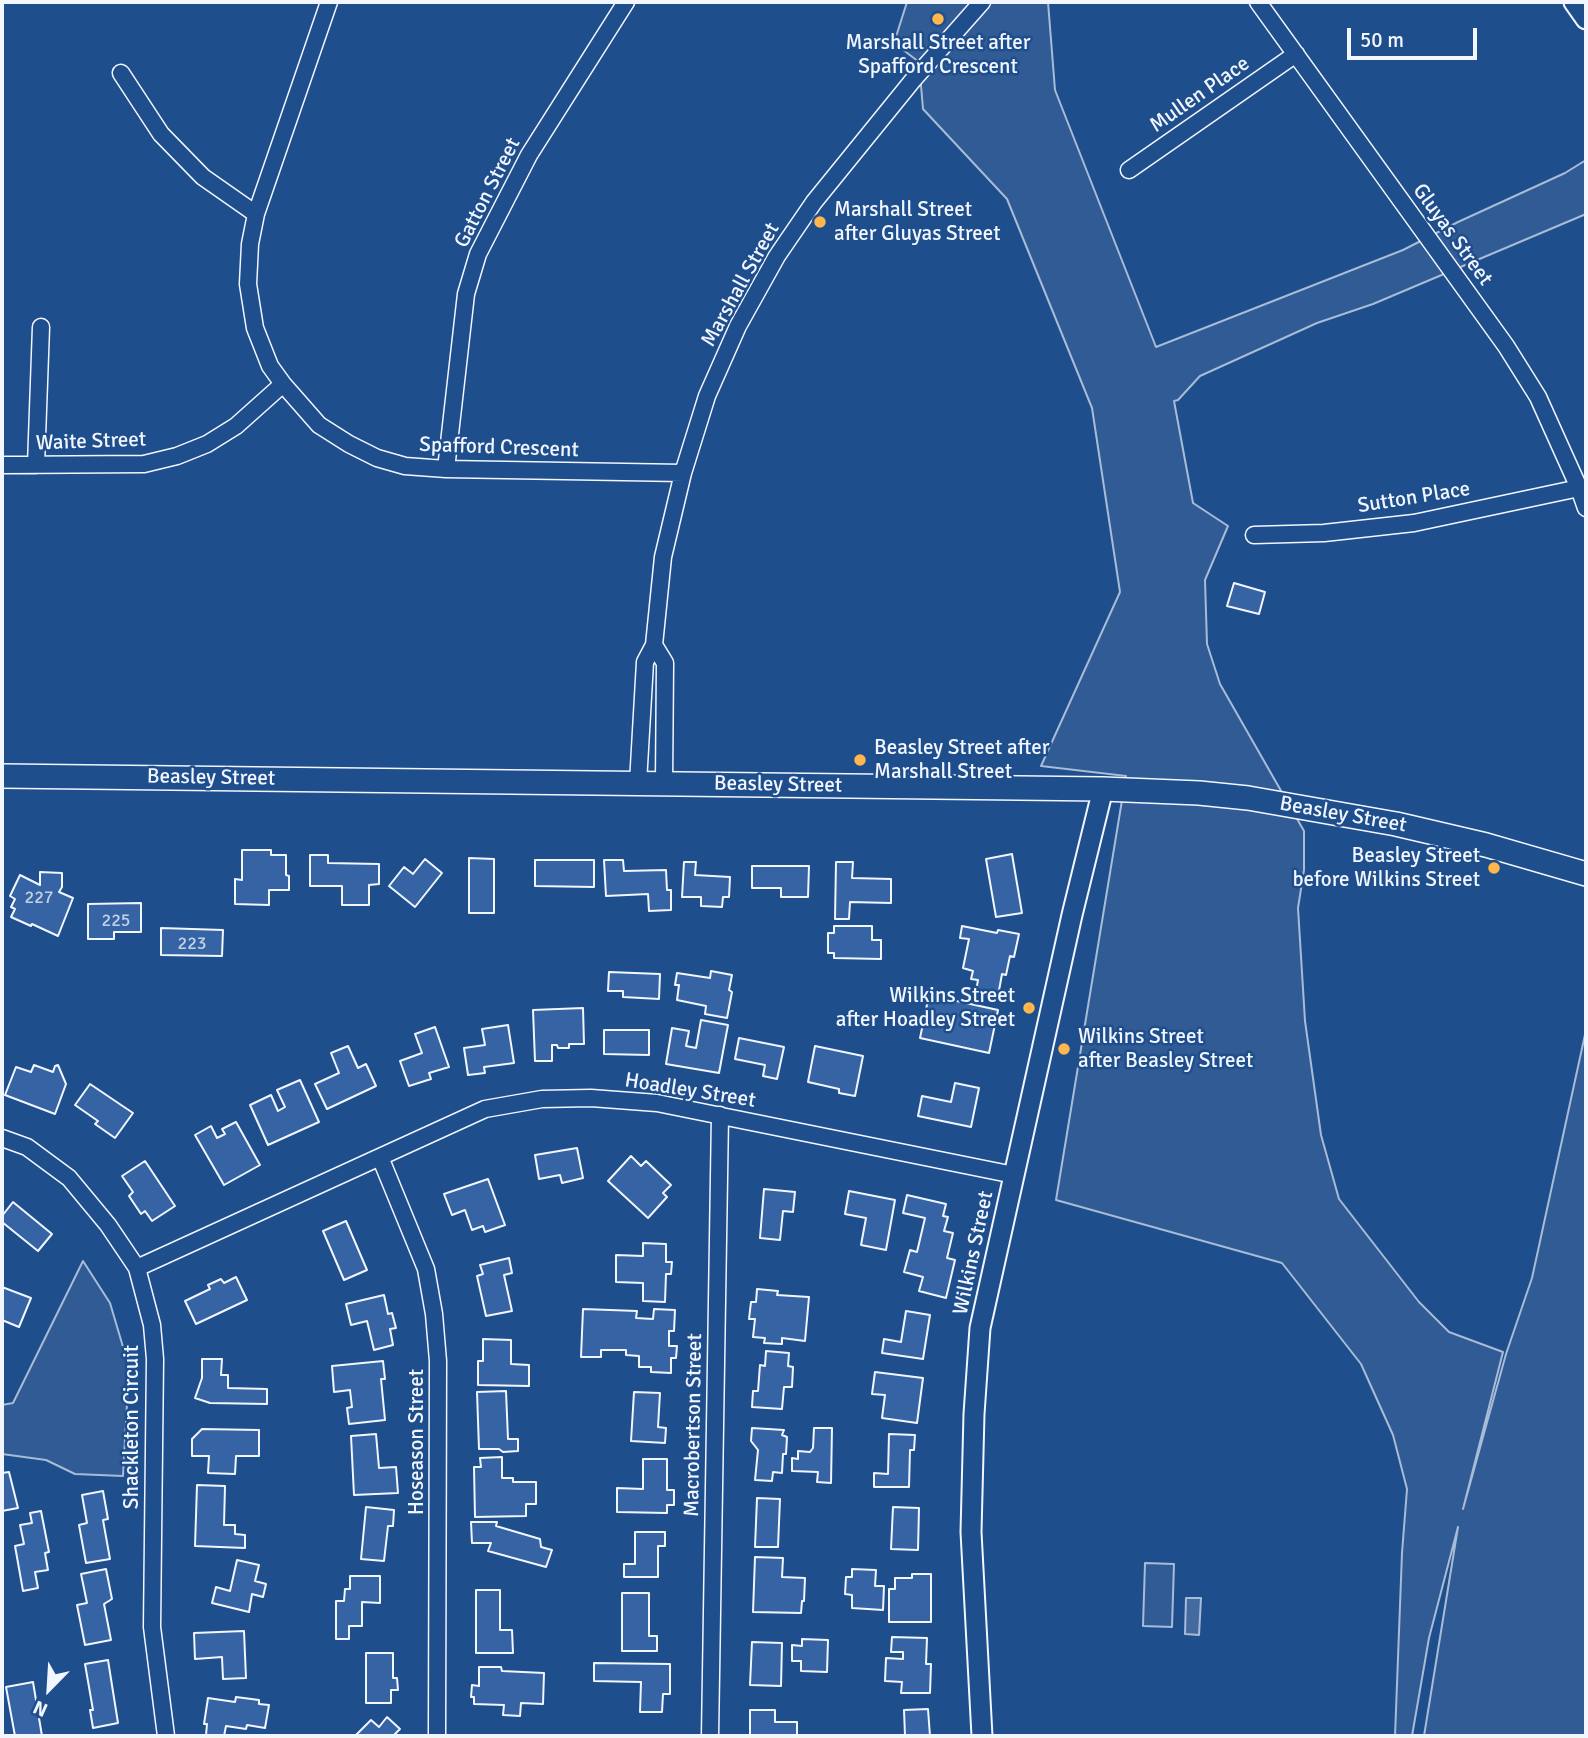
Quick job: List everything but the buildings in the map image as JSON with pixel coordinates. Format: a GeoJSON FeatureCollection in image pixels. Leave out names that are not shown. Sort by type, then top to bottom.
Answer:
{"type":"FeatureCollection","features":[{"type":"Feature","properties":{"kind":"main road","name":"Beasley Street"},"geometry":{"type":"LineString","coordinates":[[2,776],[1103,789],[1199,793],[1248,798],[1396,824],[1486,845],[1586,874]]}},
{"type":"Feature","properties":{"kind":"street","name":"Spafford Crescent"},"geometry":{"type":"LineString","coordinates":[[329,2],[256,214],[250,244],[248,284],[255,328],[270,366],[283,384],[320,425],[377,458],[405,466],[683,473]]}},
{"type":"Feature","properties":{"kind":"street","name":"Gatton Street"},"geometry":{"type":"LineString","coordinates":[[446,469],[466,294],[478,254],[529,155],[626,2]]}},
{"type":"Feature","properties":{"kind":"street","name":"Marshall Street"},"geometry":{"type":"LineString","coordinates":[[638,783],[645,662],[654,645],[663,557],[683,473],[707,396],[738,327],[777,256],[814,202],[982,2]]}},
{"type":"Feature","properties":{"kind":"street","name":"Gluyas Street"},"geometry":{"type":"LineString","coordinates":[[1258,2],[1506,346],[1538,397],[1586,508]]}},
{"type":"Feature","properties":{"kind":"street"},"geometry":{"type":"LineString","coordinates":[[1574,2],[1586,19]]}},
{"type":"Feature","properties":{"kind":"street","name":"Mullen Place"},"geometry":{"type":"LineString","coordinates":[[1129,170],[1296,54]]}},
{"type":"Feature","properties":{"kind":"street"},"geometry":{"type":"LineString","coordinates":[[121,73],[161,134],[203,177],[256,214]]}},
{"type":"Feature","properties":{"kind":"street"},"geometry":{"type":"LineString","coordinates":[[36,465],[41,327]]}},
{"type":"Feature","properties":{"kind":"street","name":"Waite Street"},"geometry":{"type":"LineString","coordinates":[[2,465],[144,464],[177,456],[207,444],[236,426],[283,384]]}},
{"type":"Feature","properties":{"kind":"street","name":"Sutton Place"},"geometry":{"type":"LineString","coordinates":[[1254,534],[1324,533],[1414,523],[1579,488]]}},
{"type":"Feature","properties":{"kind":"street","name":"Marshall Street"},"geometry":{"type":"LineString","coordinates":[[654,645],[665,663],[664,784]]}},
{"type":"Feature","properties":{"kind":"street","name":"Wilkins Street"},"geometry":{"type":"LineString","coordinates":[[982,1736],[971,1532],[974,1414],[980,1328],[1072,915],[1103,789]]}},
{"type":"Feature","properties":{"kind":"street","name":"Hoadley Street"},"geometry":{"type":"LineString","coordinates":[[137,1268],[485,1109],[542,1099],[591,1098],[657,1103],[1014,1175]]}},
{"type":"Feature","properties":{"kind":"street","name":"Macrobertson Street"},"geometry":{"type":"LineString","coordinates":[[710,1736],[720,1115]]}},
{"type":"Feature","properties":{"kind":"street","name":"Shackleton Circuit"},"geometry":{"type":"LineString","coordinates":[[2,1138],[27,1147],[69,1178],[108,1225],[137,1268],[152,1325],[155,1359],[152,1627],[166,1736]]}},
{"type":"Feature","properties":{"kind":"street","name":"Hoseason Street"},"geometry":{"type":"LineString","coordinates":[[380,1157],[426,1269],[434,1314],[438,1361],[437,1736]]}},
{"type":"Feature","properties":{"kind":"shaded area"},"geometry":{"type":"Polygon","coordinates":[[[907,2],[1048,2],[1055,90],[1156,347],[1403,250],[1565,173],[1586,160],[1586,214],[1373,304],[1317,323],[1200,376],[1174,401],[1193,503],[1228,526],[1205,580],[1207,644],[1220,684],[1304,831],[1304,870],[1298,908],[1305,1021],[1321,1135],[1339,1199],[1419,1302],[1449,1332],[1503,1352],[1463,1509],[1506,1354],[1532,1278],[1586,1030],[1586,1736],[1424,1736],[1458,1527],[1429,1638],[1412,1736],[1395,1736],[1407,1489],[1393,1435],[1361,1364],[1282,1263],[1056,1200],[1126,776],[1041,766],[1120,592],[1092,408],[1007,199],[923,109],[919,62],[894,43],[907,2]]]}},
{"type":"Feature","properties":{"kind":"shaded area"},"geometry":{"type":"Polygon","coordinates":[[[83,1261],[110,1303],[129,1367],[123,1476],[75,1474],[46,1460],[2,1454],[2,1405],[13,1403],[83,1261]]]}},
{"type":"Feature","properties":{"kind":"shaded area"},"geometry":{"type":"Polygon","coordinates":[[[1145,1563],[1174,1564],[1172,1627],[1143,1626],[1145,1563]]]}},
{"type":"Feature","properties":{"kind":"shaded area"},"geometry":{"type":"Polygon","coordinates":[[[1186,1598],[1201,1598],[1199,1635],[1185,1634],[1186,1598]]]}},
{"type":"Feature","properties":{"kind":"place","name":"Marshall Street after Spafford Crescent"},"geometry":{"type":"Point","coordinates":[938,19]}},
{"type":"Feature","properties":{"kind":"place","name":"Marshall Street after Gluyas Street"},"geometry":{"type":"Point","coordinates":[820,222]}},
{"type":"Feature","properties":{"kind":"place","name":"Beasley Street after Marshall Street"},"geometry":{"type":"Point","coordinates":[860,760]}},
{"type":"Feature","properties":{"kind":"place","name":"Beasley Street before Wilkins Street"},"geometry":{"type":"Point","coordinates":[1494,868]}},
{"type":"Feature","properties":{"kind":"place","name":"Wilkins Street after Hoadley Street"},"geometry":{"type":"Point","coordinates":[1029,1008]}},
{"type":"Feature","properties":{"kind":"place","name":"Wilkins Street after Beasley Street"},"geometry":{"type":"Point","coordinates":[1064,1049]}}]}
